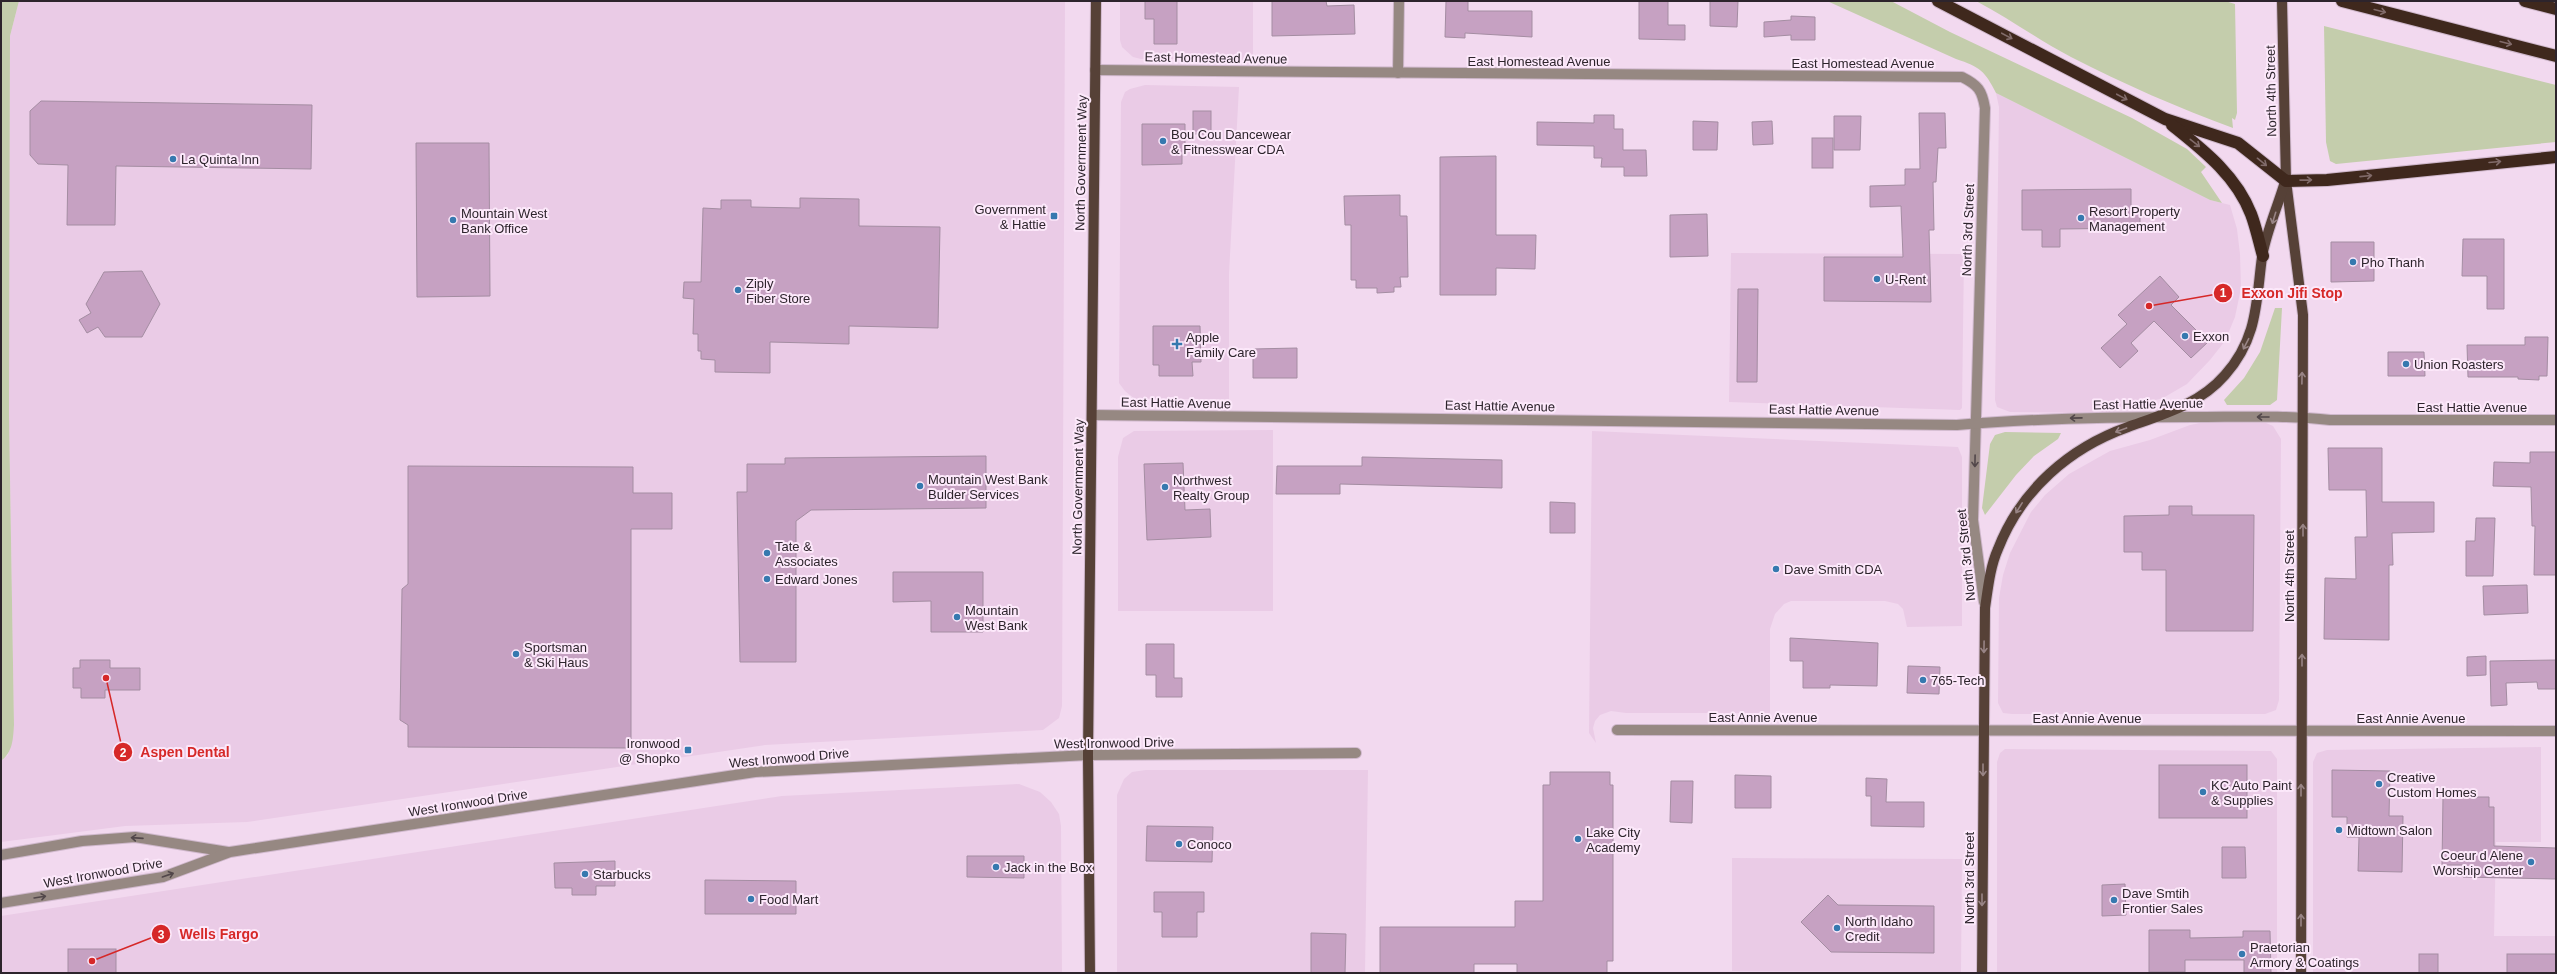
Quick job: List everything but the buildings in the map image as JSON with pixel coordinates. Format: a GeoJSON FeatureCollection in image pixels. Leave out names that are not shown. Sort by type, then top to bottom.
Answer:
{"type":"FeatureCollection","features":[{"type":"Feature","properties":{"kind":"highway"},"geometry":{"type":"LineString","coordinates":[[1938,1],[2165,119],[2238,143],[2286,181],[2327,180],[2556,157]]}},
{"type":"Feature","properties":{"kind":"highway"},"geometry":{"type":"LineString","coordinates":[[2342,1],[2556,56]]}},
{"type":"Feature","properties":{"kind":"highway"},"geometry":{"type":"LineString","coordinates":[[2525,1],[2556,9]]}},
{"type":"Feature","properties":{"kind":"highway"},"geometry":{"type":"LineString","coordinates":[[2165,119],[2210,155],[2225,172],[2251,214],[2263,256]]}},
{"type":"Feature","properties":{"kind":"main road","name":"North Government Way"},"geometry":{"type":"LineString","coordinates":[[1090,973],[1088,756],[1096,1]]}},
{"type":"Feature","properties":{"kind":"main road","name":"North 4th Street"},"geometry":{"type":"LineString","coordinates":[[2282,1],[2286,181],[2303,315],[2301,973]]}},
{"type":"Feature","properties":{"kind":"main road","name":"North 4th Street"},"geometry":{"type":"LineString","coordinates":[[1985,608],[1998,549],[2027,496],[2051,471],[2086,446],[2111,433],[2184,407],[2210,392],[2239,358],[2252,333],[2259,302],[2263,256],[2286,181]]}},
{"type":"Feature","properties":{"kind":"main road","name":"North 3rd Street"},"geometry":{"type":"LineString","coordinates":[[1982,973],[1985,608]]}},
{"type":"Feature","properties":{"kind":"street"},"geometry":{"type":"LineString","coordinates":[[1398,73],[1400,1]]}},
{"type":"Feature","properties":{"kind":"street","name":"East Homestead Avenue"},"geometry":{"type":"LineString","coordinates":[[1095,70],[1962,77],[1980,88]]}},
{"type":"Feature","properties":{"kind":"street","name":"North 3rd Street"},"geometry":{"type":"LineString","coordinates":[[1980,88],[1985,108],[1973,520],[1985,608]]}},
{"type":"Feature","properties":{"kind":"street","name":"East Hattie Avenue"},"geometry":{"type":"LineString","coordinates":[[1092,415],[1957,425],[1976,422],[2157,417],[2302,417],[2330,420],[2556,420]]}},
{"type":"Feature","properties":{"kind":"street","name":"East Annie Avenue"},"geometry":{"type":"LineString","coordinates":[[1617,730],[2556,731]]}},
{"type":"Feature","properties":{"kind":"street","name":"West Ironwood Drive"},"geometry":{"type":"LineString","coordinates":[[1,903],[163,877],[230,852],[755,772],[833,767],[1088,756],[1356,753]]}},
{"type":"Feature","properties":{"kind":"street","name":"West Ironwood Drive"},"geometry":{"type":"LineString","coordinates":[[1,855],[82,841],[135,837],[230,852]]}},
{"type":"Feature","properties":{"kind":"shaded area"},"geometry":{"type":"Polygon","coordinates":[[[19,1],[1065,1],[1062,706],[1059,718],[1043,730],[765,745],[247,822],[125,826],[1,842],[1,761],[8,755],[14,725],[9,414],[10,36],[19,1]]]}},
{"type":"Feature","properties":{"kind":"shaded area"},"geometry":{"type":"Polygon","coordinates":[[[1120,1],[1253,1],[1253,60],[1141,59],[1133,57],[1122,47],[1120,40],[1120,1]]]}},
{"type":"Feature","properties":{"kind":"shaded area"},"geometry":{"type":"Polygon","coordinates":[[[1145,85],[1239,87],[1229,274],[1229,399],[1135,399],[1125,391],[1119,383],[1121,102],[1125,92],[1145,85]]]}},
{"type":"Feature","properties":{"kind":"shaded area"},"geometry":{"type":"Polygon","coordinates":[[[1996,93],[2210,200],[2230,205],[2237,229],[2240,254],[2241,288],[2235,317],[2225,341],[2210,360],[2187,384],[2163,398],[2108,413],[2010,412],[1997,407],[1995,400],[1999,107],[1996,93]]]}},
{"type":"Feature","properties":{"kind":"shaded area"},"geometry":{"type":"Polygon","coordinates":[[[1731,253],[1964,254],[1962,408],[1960,410],[1729,402],[1731,253]]]}},
{"type":"Feature","properties":{"kind":"shaded area"},"geometry":{"type":"Polygon","coordinates":[[[2205,422],[2266,423],[2273,426],[2281,439],[2279,700],[2276,710],[2265,714],[2003,713],[1998,703],[1999,598],[2003,575],[2010,553],[2031,512],[2045,495],[2069,474],[2110,451],[2150,440],[2190,425],[2205,422]]]}},
{"type":"Feature","properties":{"kind":"shaded area"},"geometry":{"type":"Polygon","coordinates":[[[1273,430],[1273,611],[1118,611],[1118,457],[1123,438],[1134,431],[1273,430]]]}},
{"type":"Feature","properties":{"kind":"shaded area","name":"Dave Smith CDA"},"geometry":{"type":"Polygon","coordinates":[[[1592,431],[1958,447],[1962,457],[1962,626],[1907,627],[1903,609],[1898,604],[1885,601],[1791,601],[1784,604],[1775,614],[1770,629],[1770,713],[1626,713],[1611,711],[1600,715],[1595,721],[1593,728],[1596,743],[1589,733],[1592,431]]]}},
{"type":"Feature","properties":{"kind":"shaded area"},"geometry":{"type":"Polygon","coordinates":[[[2541,747],[2541,842],[2496,842],[2494,936],[2556,936],[2556,973],[2313,973],[2313,762],[2317,753],[2327,750],[2541,747]]]}},
{"type":"Feature","properties":{"kind":"shaded area"},"geometry":{"type":"Polygon","coordinates":[[[2005,749],[2271,751],[2277,759],[2277,973],[1997,973],[1997,762],[2000,753],[2005,749]]]}},
{"type":"Feature","properties":{"kind":"shaded area"},"geometry":{"type":"Polygon","coordinates":[[[1146,770],[1368,770],[1365,973],[1117,973],[1117,795],[1124,779],[1132,772],[1146,770]]]}},
{"type":"Feature","properties":{"kind":"shaded area"},"geometry":{"type":"Polygon","coordinates":[[[1019,784],[1040,792],[1051,802],[1059,814],[1061,826],[1062,973],[1,973],[1,916],[782,796],[1019,784]]]}},
{"type":"Feature","properties":{"kind":"shaded area"},"geometry":{"type":"Polygon","coordinates":[[[1732,858],[1962,859],[1961,972],[1732,971],[1732,858]]]}},
{"type":"Feature","properties":{"kind":"green space"},"geometry":{"type":"Polygon","coordinates":[[[1,1],[19,1],[10,36],[9,414],[14,725],[13,740],[10,749],[8,754],[1,761],[1,1]]]}},
{"type":"Feature","properties":{"kind":"green space"},"geometry":{"type":"Polygon","coordinates":[[[1827,1],[1891,1],[1950,32],[2132,118],[2187,149],[2206,167],[2201,172],[2222,203],[2210,200],[1996,93],[1985,75],[1976,67],[1827,1]]]}},
{"type":"Feature","properties":{"kind":"green space"},"geometry":{"type":"Polygon","coordinates":[[[1976,1],[2225,1],[2235,4],[2237,113],[2235,120],[2232,118],[2233,128],[2172,104],[2091,67],[1976,1]]]}},
{"type":"Feature","properties":{"kind":"green space"},"geometry":{"type":"Polygon","coordinates":[[[2324,26],[2556,85],[2556,142],[2336,164],[2330,161],[2326,142],[2324,26]]]}},
{"type":"Feature","properties":{"kind":"green space"},"geometry":{"type":"Polygon","coordinates":[[[2275,308],[2282,308],[2277,400],[2270,405],[2227,405],[2224,400],[2244,378],[2260,352],[2275,308]]]}},
{"type":"Feature","properties":{"kind":"green space"},"geometry":{"type":"Polygon","coordinates":[[[2005,432],[2061,433],[2058,439],[2034,456],[2016,475],[1985,515],[1982,508],[1990,444],[1995,435],[2005,432]]]}},
{"type":"Feature","properties":{"kind":"place","name":"Bou Cou Dancewear & Fitnesswear CDA"},"geometry":{"type":"Point","coordinates":[1163,141]}},
{"type":"Feature","properties":{"kind":"place","name":"La Quinta Inn"},"geometry":{"type":"Point","coordinates":[173,159]}},
{"type":"Feature","properties":{"kind":"place","name":"Government & Hattie"},"geometry":{"type":"Point","coordinates":[1054,216]}},
{"type":"Feature","properties":{"kind":"place","name":"Resort Property Management"},"geometry":{"type":"Point","coordinates":[2081,218]}},
{"type":"Feature","properties":{"kind":"place","name":"Mountain West Bank Office"},"geometry":{"type":"Point","coordinates":[453,220]}},
{"type":"Feature","properties":{"kind":"place","name":"Pho Thanh"},"geometry":{"type":"Point","coordinates":[2353,262]}},
{"type":"Feature","properties":{"kind":"place","name":"U-Rent"},"geometry":{"type":"Point","coordinates":[1877,279]}},
{"type":"Feature","properties":{"kind":"place","name":"Ziply Fiber Store"},"geometry":{"type":"Point","coordinates":[738,290]}},
{"type":"Feature","properties":{"kind":"place","name":"Exxon Jifi Stop"},"geometry":{"type":"Point","coordinates":[2149,306]}},
{"type":"Feature","properties":{"kind":"place","name":"Exxon"},"geometry":{"type":"Point","coordinates":[2185,336]}},
{"type":"Feature","properties":{"kind":"place","name":"Apple Family Care"},"geometry":{"type":"Point","coordinates":[1177,344]}},
{"type":"Feature","properties":{"kind":"place","name":"Union Roasters"},"geometry":{"type":"Point","coordinates":[2406,364]}},
{"type":"Feature","properties":{"kind":"place","name":"Mountain West Bank Bulder Services"},"geometry":{"type":"Point","coordinates":[920,486]}},
{"type":"Feature","properties":{"kind":"place","name":"Northwest Realty Group"},"geometry":{"type":"Point","coordinates":[1165,487]}},
{"type":"Feature","properties":{"kind":"place","name":"Tate & Associates"},"geometry":{"type":"Point","coordinates":[767,553]}},
{"type":"Feature","properties":{"kind":"place","name":"Dave Smith CDA"},"geometry":{"type":"Point","coordinates":[1776,569]}},
{"type":"Feature","properties":{"kind":"place","name":"Edward Jones"},"geometry":{"type":"Point","coordinates":[767,579]}},
{"type":"Feature","properties":{"kind":"place","name":"Mountain West Bank"},"geometry":{"type":"Point","coordinates":[957,617]}},
{"type":"Feature","properties":{"kind":"place","name":"Sportsman & Ski Haus"},"geometry":{"type":"Point","coordinates":[516,654]}},
{"type":"Feature","properties":{"kind":"place","name":"Aspen Dental"},"geometry":{"type":"Point","coordinates":[106,678]}},
{"type":"Feature","properties":{"kind":"place","name":"765-Tech"},"geometry":{"type":"Point","coordinates":[1923,680]}},
{"type":"Feature","properties":{"kind":"place","name":"Ironwood @ Shopko"},"geometry":{"type":"Point","coordinates":[688,750]}},
{"type":"Feature","properties":{"kind":"place","name":"Creative Custom Homes"},"geometry":{"type":"Point","coordinates":[2379,784]}},
{"type":"Feature","properties":{"kind":"place","name":"KC Auto Paint & Supplies"},"geometry":{"type":"Point","coordinates":[2203,792]}},
{"type":"Feature","properties":{"kind":"place","name":"Midtown Salon"},"geometry":{"type":"Point","coordinates":[2339,830]}},
{"type":"Feature","properties":{"kind":"place","name":"Lake City Academy"},"geometry":{"type":"Point","coordinates":[1578,839]}},
{"type":"Feature","properties":{"kind":"place","name":"Conoco"},"geometry":{"type":"Point","coordinates":[1179,844]}},
{"type":"Feature","properties":{"kind":"place","name":"Coeur d Alene Worship Center"},"geometry":{"type":"Point","coordinates":[2531,862]}},
{"type":"Feature","properties":{"kind":"place","name":"Jack in the Box"},"geometry":{"type":"Point","coordinates":[996,867]}},
{"type":"Feature","properties":{"kind":"place","name":"Starbucks"},"geometry":{"type":"Point","coordinates":[585,874]}},
{"type":"Feature","properties":{"kind":"place","name":"Food Mart"},"geometry":{"type":"Point","coordinates":[751,899]}},
{"type":"Feature","properties":{"kind":"place","name":"Dave Smtih Frontier Sales"},"geometry":{"type":"Point","coordinates":[2114,900]}},
{"type":"Feature","properties":{"kind":"place","name":"North Idaho Credit"},"geometry":{"type":"Point","coordinates":[1837,928]}},
{"type":"Feature","properties":{"kind":"place","name":"Praetorian Armory & Coatings"},"geometry":{"type":"Point","coordinates":[2242,954]}},
{"type":"Feature","properties":{"kind":"place","name":"Wells Fargo"},"geometry":{"type":"Point","coordinates":[92,961]}}]}
